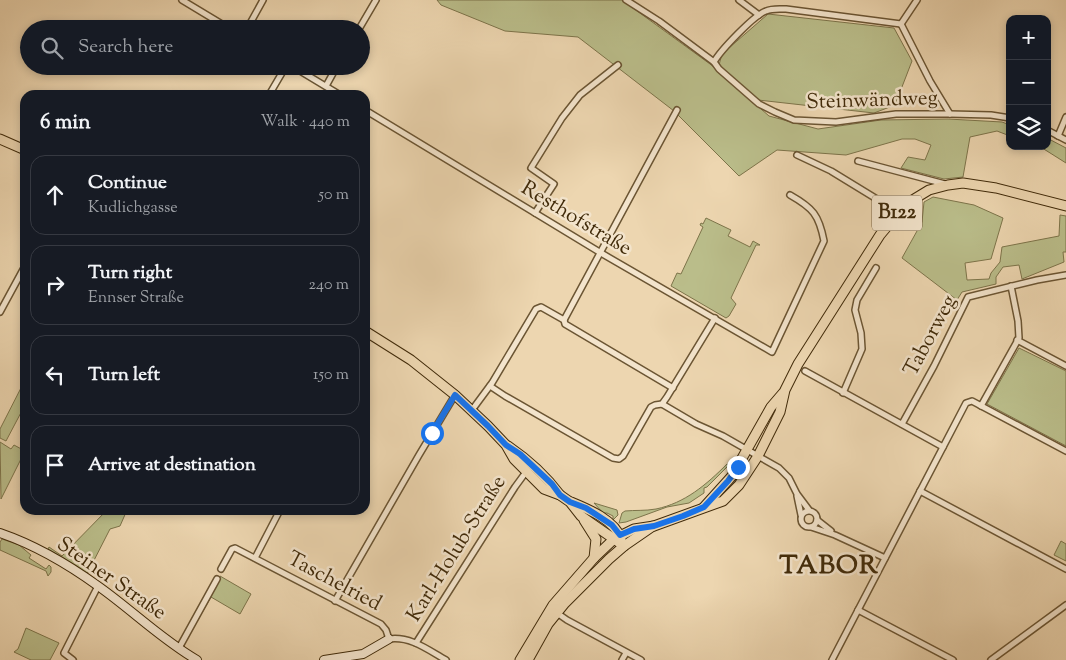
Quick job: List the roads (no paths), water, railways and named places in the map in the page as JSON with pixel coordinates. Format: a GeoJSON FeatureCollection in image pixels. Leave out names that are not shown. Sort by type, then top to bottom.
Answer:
{"type":"FeatureCollection","features":[{"type":"Feature","properties":{"kind":"main road"},"geometry":{"type":"LineString","coordinates":[[0,139],[20,148]]}},
{"type":"Feature","properties":{"kind":"main road","name":"B122"},"geometry":{"type":"LineString","coordinates":[[704,507],[732,476],[771,407],[785,390],[798,364],[880,235],[898,212],[917,196],[948,185],[978,184],[1066,206]]}},
{"type":"Feature","properties":{"kind":"main road"},"geometry":{"type":"LineString","coordinates":[[370,334],[411,360],[455,395],[506,445],[520,454],[552,484],[560,495]]}},
{"type":"Feature","properties":{"kind":"main road","name":"B122"},"geometry":{"type":"LineString","coordinates":[[520,660],[547,613],[594,558],[617,537],[634,529],[654,526],[723,501],[732,494],[758,456],[780,412],[785,390]]}},
{"type":"Feature","properties":{"kind":"main road"},"geometry":{"type":"LineString","coordinates":[[506,445],[514,459],[544,489],[586,508],[612,525],[617,537],[624,546]]}},
{"type":"Feature","properties":{"kind":"main road"},"geometry":{"type":"LineString","coordinates":[[570,502],[596,539],[594,558]]}},
{"type":"Feature","properties":{"kind":"main road"},"geometry":{"type":"LineString","coordinates":[[581,516],[617,537]]}},
{"type":"Feature","properties":{"kind":"main road","name":"B122"},"geometry":{"type":"LineString","coordinates":[[528,660],[548,624],[557,613],[609,559],[624,546],[654,526]]}},
{"type":"Feature","properties":{"kind":"street"},"geometry":{"type":"LineString","coordinates":[[182,0],[215,20]]}},
{"type":"Feature","properties":{"kind":"street"},"geometry":{"type":"LineString","coordinates":[[252,20],[263,0]]}},
{"type":"Feature","properties":{"kind":"street"},"geometry":{"type":"LineString","coordinates":[[364,20],[376,0]]}},
{"type":"Feature","properties":{"kind":"street","name":"Steinwändweg"},"geometry":{"type":"LineString","coordinates":[[626,0],[659,21],[714,62],[718,69],[759,104],[794,120],[836,122],[896,114],[991,115],[1006,117]]}},
{"type":"Feature","properties":{"kind":"street"},"geometry":{"type":"LineString","coordinates":[[739,0],[759,15]]}},
{"type":"Feature","properties":{"kind":"street"},"geometry":{"type":"LineString","coordinates":[[901,24],[917,0]]}},
{"type":"Feature","properties":{"kind":"street"},"geometry":{"type":"LineString","coordinates":[[714,62],[720,52],[759,15],[767,10],[786,9],[901,24]]}},
{"type":"Feature","properties":{"kind":"street"},"geometry":{"type":"LineString","coordinates":[[901,24],[930,81],[950,114]]}},
{"type":"Feature","properties":{"kind":"street"},"geometry":{"type":"LineString","coordinates":[[535,213],[554,184],[531,168],[562,118],[580,95],[618,65]]}},
{"type":"Feature","properties":{"kind":"street"},"geometry":{"type":"LineString","coordinates":[[272,90],[281,75]]}},
{"type":"Feature","properties":{"kind":"street"},"geometry":{"type":"LineString","coordinates":[[307,75],[332,90]]}},
{"type":"Feature","properties":{"kind":"street"},"geometry":{"type":"LineString","coordinates":[[326,86],[332,75]]}},
{"type":"Feature","properties":{"kind":"street"},"geometry":{"type":"LineString","coordinates":[[564,320],[677,110]]}},
{"type":"Feature","properties":{"kind":"street","name":"Resthofstraße"},"geometry":{"type":"LineString","coordinates":[[370,113],[601,253],[772,352],[824,241],[818,220],[808,206],[790,195]]}},
{"type":"Feature","properties":{"kind":"street"},"geometry":{"type":"LineString","coordinates":[[1058,136],[1066,117]]}},
{"type":"Feature","properties":{"kind":"street"},"geometry":{"type":"LineString","coordinates":[[1051,132],[1066,140]]}},
{"type":"Feature","properties":{"kind":"street"},"geometry":{"type":"LineString","coordinates":[[797,155],[831,171],[898,212]]}},
{"type":"Feature","properties":{"kind":"street"},"geometry":{"type":"LineString","coordinates":[[858,160],[948,185]]}},
{"type":"Feature","properties":{"kind":"street"},"geometry":{"type":"LineString","coordinates":[[843,393],[862,349],[861,333],[855,310],[856,300],[876,268]]}},
{"type":"Feature","properties":{"kind":"street"},"geometry":{"type":"LineString","coordinates":[[0,312],[20,275]]}},
{"type":"Feature","properties":{"kind":"street","name":"Taborweg"},"geometry":{"type":"LineString","coordinates":[[902,424],[934,366],[968,297],[1066,275]]}},
{"type":"Feature","properties":{"kind":"street"},"geometry":{"type":"LineString","coordinates":[[981,406],[1018,340],[1018,321],[1011,286]]}},
{"type":"Feature","properties":{"kind":"street"},"geometry":{"type":"LineString","coordinates":[[472,410],[490,386],[538,308],[544,308],[564,320],[565,324],[673,388]]}},
{"type":"Feature","properties":{"kind":"street"},"geometry":{"type":"LineString","coordinates":[[662,404],[715,318]]}},
{"type":"Feature","properties":{"kind":"street"},"geometry":{"type":"LineString","coordinates":[[1018,340],[1066,366]]}},
{"type":"Feature","properties":{"kind":"street"},"geometry":{"type":"LineString","coordinates":[[805,371],[943,447]]}},
{"type":"Feature","properties":{"kind":"street"},"geometry":{"type":"LineString","coordinates":[[490,386],[616,459],[623,456],[651,408],[655,404],[662,404],[696,424],[748,450],[786,474],[797,494],[809,510],[816,514],[817,520],[835,535]]}},
{"type":"Feature","properties":{"kind":"street"},"geometry":{"type":"LineString","coordinates":[[335,601],[455,395]]}},
{"type":"Feature","properties":{"kind":"street"},"geometry":{"type":"LineString","coordinates":[[832,660],[966,403],[972,401],[1066,451]]}},
{"type":"Feature","properties":{"kind":"street","name":"Karl-Holub-Straße"},"geometry":{"type":"LineString","coordinates":[[416,644],[526,472]]}},
{"type":"Feature","properties":{"kind":"street"},"geometry":{"type":"LineString","coordinates":[[920,491],[1066,569]]}},
{"type":"Feature","properties":{"kind":"street"},"geometry":{"type":"LineString","coordinates":[[797,494],[800,519],[804,526],[835,535],[884,558]]}},
{"type":"Feature","properties":{"kind":"street"},"geometry":{"type":"LineString","coordinates":[[801,515],[809,510]]}},
{"type":"Feature","properties":{"kind":"street","name":"Taschelried"},"geometry":{"type":"LineString","coordinates":[[256,558],[278,515]]}},
{"type":"Feature","properties":{"kind":"street"},"geometry":{"type":"LineString","coordinates":[[811,527],[817,520]]}},
{"type":"Feature","properties":{"kind":"street","name":"Steiner Straße"},"geometry":{"type":"LineString","coordinates":[[0,533],[39,550],[98,586],[197,660]]}},
{"type":"Feature","properties":{"kind":"street","name":"Taschelried"},"geometry":{"type":"LineString","coordinates":[[221,569],[234,548],[381,624],[386,630],[389,639],[402,638],[446,660]]}},
{"type":"Feature","properties":{"kind":"street"},"geometry":{"type":"LineString","coordinates":[[179,648],[217,578]]}},
{"type":"Feature","properties":{"kind":"street"},"geometry":{"type":"LineString","coordinates":[[73,660],[65,655],[64,652],[98,586]]}},
{"type":"Feature","properties":{"kind":"street"},"geometry":{"type":"LineString","coordinates":[[991,660],[1066,605]]}},
{"type":"Feature","properties":{"kind":"street"},"geometry":{"type":"LineString","coordinates":[[858,610],[953,660]]}},
{"type":"Feature","properties":{"kind":"street"},"geometry":{"type":"LineString","coordinates":[[557,613],[640,660]]}},
{"type":"Feature","properties":{"kind":"street"},"geometry":{"type":"LineString","coordinates":[[324,660],[363,654],[389,639]]}},
{"type":"Feature","properties":{"kind":"street"},"geometry":{"type":"LineString","coordinates":[[622,660],[626,652]]}},
{"type":"Feature","properties":{"kind":"district","name":"TABOR"},"geometry":{"type":"Point","coordinates":[829,566]}}]}
